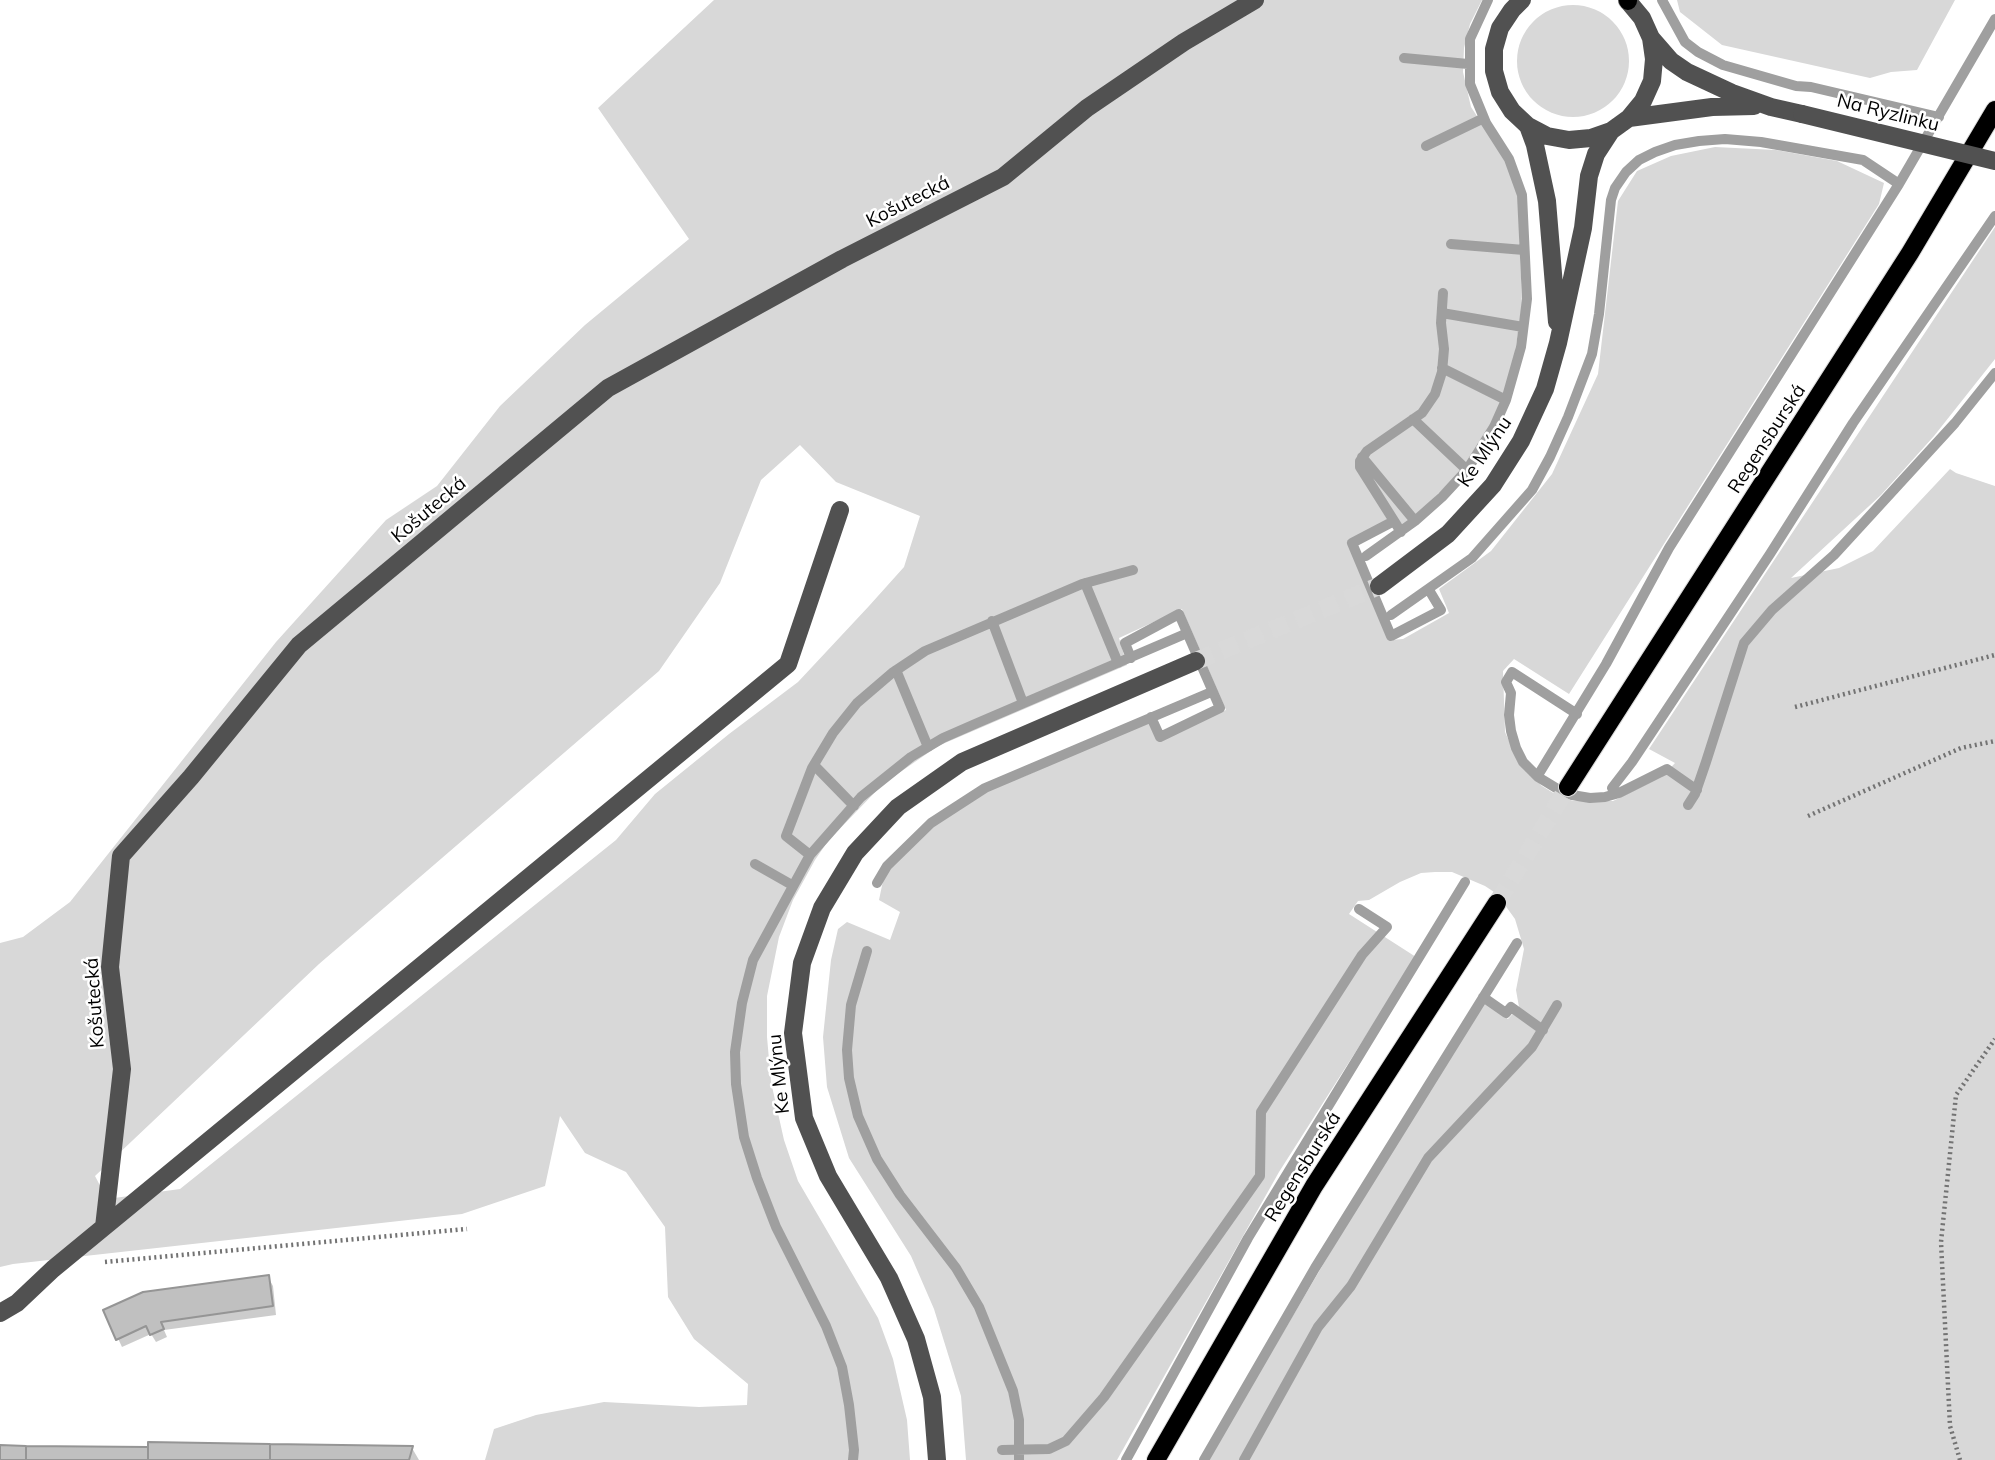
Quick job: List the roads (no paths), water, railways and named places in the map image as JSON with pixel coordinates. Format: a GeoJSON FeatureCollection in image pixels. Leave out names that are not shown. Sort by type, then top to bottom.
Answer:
{"type":"FeatureCollection","features":[{"type":"Feature","properties":{"kind":"main road","name":"Regensburská"},"geometry":{"type":"LineString","coordinates":[[1568,787],[1910,253],[1995,110]]}},
{"type":"Feature","properties":{"kind":"main road","name":"Regensburská"},"geometry":{"type":"LineString","coordinates":[[1156,1460],[1314,1186],[1497,903]]}},
{"type":"Feature","properties":{"kind":"street","name":"Košutecká"},"geometry":{"type":"LineString","coordinates":[[104,1227],[122,1069],[110,967],[121,856],[299,645],[608,388],[842,259],[1003,177],[1098,101],[1184,41],[1255,0]]}},
{"type":"Feature","properties":{"kind":"street","name":"Ke Mlýnu"},"geometry":{"type":"LineString","coordinates":[[1522,0],[1500,28],[1494,49],[1494,71],[1500,92],[1512,111],[1528,126],[1548,136],[1569,140],[1591,138],[1611,131],[1629,118],[1643,101],[1652,81],[1654,60],[1651,38],[1642,18],[1628,0]]}},
{"type":"Feature","properties":{"kind":"street","name":"Na Ryzlinku"},"geometry":{"type":"LineString","coordinates":[[1651,38],[1662,52],[1687,72],[1771,107],[1995,161]]}},
{"type":"Feature","properties":{"kind":"street","name":"Na Ryzlinku"},"geometry":{"type":"LineString","coordinates":[[1629,118],[1712,107],[1771,107]]}},
{"type":"Feature","properties":{"kind":"street","name":"Ke Mlýnu"},"geometry":{"type":"LineString","coordinates":[[1528,126],[1535,145],[1547,201],[1558,343]]}},
{"type":"Feature","properties":{"kind":"street","name":"Ke Mlýnu"},"geometry":{"type":"LineString","coordinates":[[1379,586],[1448,534],[1493,485],[1521,441],[1545,389],[1558,343],[1583,228],[1589,176],[1596,154],[1611,131]]}},
{"type":"Feature","properties":{"kind":"street"},"geometry":{"type":"LineString","coordinates":[[0,1313],[17,1303],[53,1269],[788,664],[840,510]]}},
{"type":"Feature","properties":{"kind":"street","name":"Ke Mlýnu"},"geometry":{"type":"LineString","coordinates":[[937,1460],[932,1397],[916,1339],[889,1278],[828,1176],[804,1118],[793,1033],[802,963],[822,908],[855,853],[898,807],[962,762],[1196,661]]}},
{"type":"Feature","properties":{"kind":"waterway"},"geometry":{"type":"LineString","coordinates":[[1366,556],[1415,521],[1467,470],[1494,427],[1506,400],[1521,347],[1527,299],[1522,195],[1509,159],[1486,123],[1470,84],[1470,39],[1488,0]]}},
{"type":"Feature","properties":{"kind":"waterway"},"geometry":{"type":"LineString","coordinates":[[1662,0],[1685,42],[1723,65],[1796,86],[1811,87],[1939,117]]}},
{"type":"Feature","properties":{"kind":"waterway"},"geometry":{"type":"LineString","coordinates":[[1540,772],[1606,664],[1669,548],[1899,184],[1995,19]]}},
{"type":"Feature","properties":{"kind":"waterway"},"geometry":{"type":"LineString","coordinates":[[1404,58],[1468,64]]}},
{"type":"Feature","properties":{"kind":"waterway"},"geometry":{"type":"LineString","coordinates":[[1426,146],[1484,118]]}},
{"type":"Feature","properties":{"kind":"waterway"},"geometry":{"type":"LineString","coordinates":[[1391,615],[1472,558],[1532,490],[1550,457],[1592,354],[1611,200],[1615,188],[1626,172],[1639,160],[1675,145],[1699,141],[1725,139],[1761,142],[1863,160],[1899,184]]}},
{"type":"Feature","properties":{"kind":"waterway"},"geometry":{"type":"LineString","coordinates":[[1612,788],[1770,554],[1853,423],[1995,216]]}},
{"type":"Feature","properties":{"kind":"waterway"},"geometry":{"type":"LineString","coordinates":[[1451,244],[1524,250]]}},
{"type":"Feature","properties":{"kind":"waterway"},"geometry":{"type":"LineString","coordinates":[[1401,532],[1360,467],[1360,461],[1367,451],[1422,413],[1435,394],[1442,372],[1444,349],[1441,323],[1443,293]]}},
{"type":"Feature","properties":{"kind":"waterway"},"geometry":{"type":"LineString","coordinates":[[1442,313],[1523,327]]}},
{"type":"Feature","properties":{"kind":"waterway"},"geometry":{"type":"LineString","coordinates":[[1442,368],[1506,400]]}},
{"type":"Feature","properties":{"kind":"waterway"},"geometry":{"type":"LineString","coordinates":[[1688,805],[1695,794],[1744,643],[1772,610],[1834,555],[1955,423],[1995,373]]}},
{"type":"Feature","properties":{"kind":"waterway"},"geometry":{"type":"LineString","coordinates":[[1413,419],[1467,470]]}},
{"type":"Feature","properties":{"kind":"waterway"},"geometry":{"type":"LineString","coordinates":[[1362,457],[1415,521]]}},
{"type":"Feature","properties":{"kind":"waterway"},"geometry":{"type":"LineString","coordinates":[[1394,521],[1352,543],[1391,636],[1441,610],[1429,590]]}},
{"type":"Feature","properties":{"kind":"waterway"},"geometry":{"type":"LineString","coordinates":[[810,855],[786,836],[812,768],[833,733],[857,703],[892,673],[925,651],[1082,584],[1133,570]]}},
{"type":"Feature","properties":{"kind":"waterway"},"geometry":{"type":"LineString","coordinates":[[1085,583],[1118,663]]}},
{"type":"Feature","properties":{"kind":"waterway"},"geometry":{"type":"LineString","coordinates":[[1131,658],[1125,643],[1179,614],[1220,708],[1160,737],[1151,717]]}},
{"type":"Feature","properties":{"kind":"waterway"},"geometry":{"type":"LineString","coordinates":[[992,621],[1023,703]]}},
{"type":"Feature","properties":{"kind":"waterway"},"geometry":{"type":"LineString","coordinates":[[853,1460],[849,1405],[842,1367],[826,1326],[776,1227],[744,1137],[736,1084],[735,1052],[742,1003],[753,960],[810,855],[861,797],[911,757],[943,738],[1185,634]]}},
{"type":"Feature","properties":{"kind":"waterway"},"geometry":{"type":"LineString","coordinates":[[896,670],[928,747]]}},
{"type":"Feature","properties":{"kind":"waterway"},"geometry":{"type":"LineString","coordinates":[[1577,714],[1512,672],[1506,682],[1511,693],[1511,731],[1523,762],[1538,777],[1561,791],[1590,798],[1605,797],[1619,793],[1667,769],[1697,790]]}},
{"type":"Feature","properties":{"kind":"waterway"},"geometry":{"type":"LineString","coordinates":[[877,883],[887,866],[931,823],[985,788],[1209,693]]}},
{"type":"Feature","properties":{"kind":"waterway"},"geometry":{"type":"LineString","coordinates":[[814,765],[854,806]]}},
{"type":"Feature","properties":{"kind":"waterway"},"geometry":{"type":"LineString","coordinates":[[755,864],[792,885]]}},
{"type":"Feature","properties":{"kind":"waterway"},"geometry":{"type":"LineString","coordinates":[[1126,1460],[1248,1238],[1465,882]]}},
{"type":"Feature","properties":{"kind":"waterway"},"geometry":{"type":"LineString","coordinates":[[1002,1450],[1049,1449],[1066,1441],[1104,1397],[1260,1176],[1261,1112],[1362,955],[1387,927],[1359,909]]}},
{"type":"Feature","properties":{"kind":"waterway"},"geometry":{"type":"LineString","coordinates":[[1204,1460],[1315,1268],[1517,943]]}},
{"type":"Feature","properties":{"kind":"waterway"},"geometry":{"type":"LineString","coordinates":[[867,951],[851,1005],[847,1050],[849,1078],[858,1116],[877,1159],[900,1195],[956,1268],[979,1307],[1013,1391],[1019,1420],[1019,1460]]}},
{"type":"Feature","properties":{"kind":"waterway"},"geometry":{"type":"LineString","coordinates":[[1483,997],[1506,1013],[1511,1007],[1543,1030]]}},
{"type":"Feature","properties":{"kind":"waterway"},"geometry":{"type":"LineString","coordinates":[[1244,1460],[1318,1327],[1351,1286],[1428,1158],[1532,1047],[1557,1005]]}},
{"type":"Feature","properties":{"kind":"tunnel"},"geometry":{"type":"LineString","coordinates":[[1196,661],[1379,586]]}},
{"type":"Feature","properties":{"kind":"tunnel"},"geometry":{"type":"LineString","coordinates":[[1497,903],[1568,787]]}}]}
